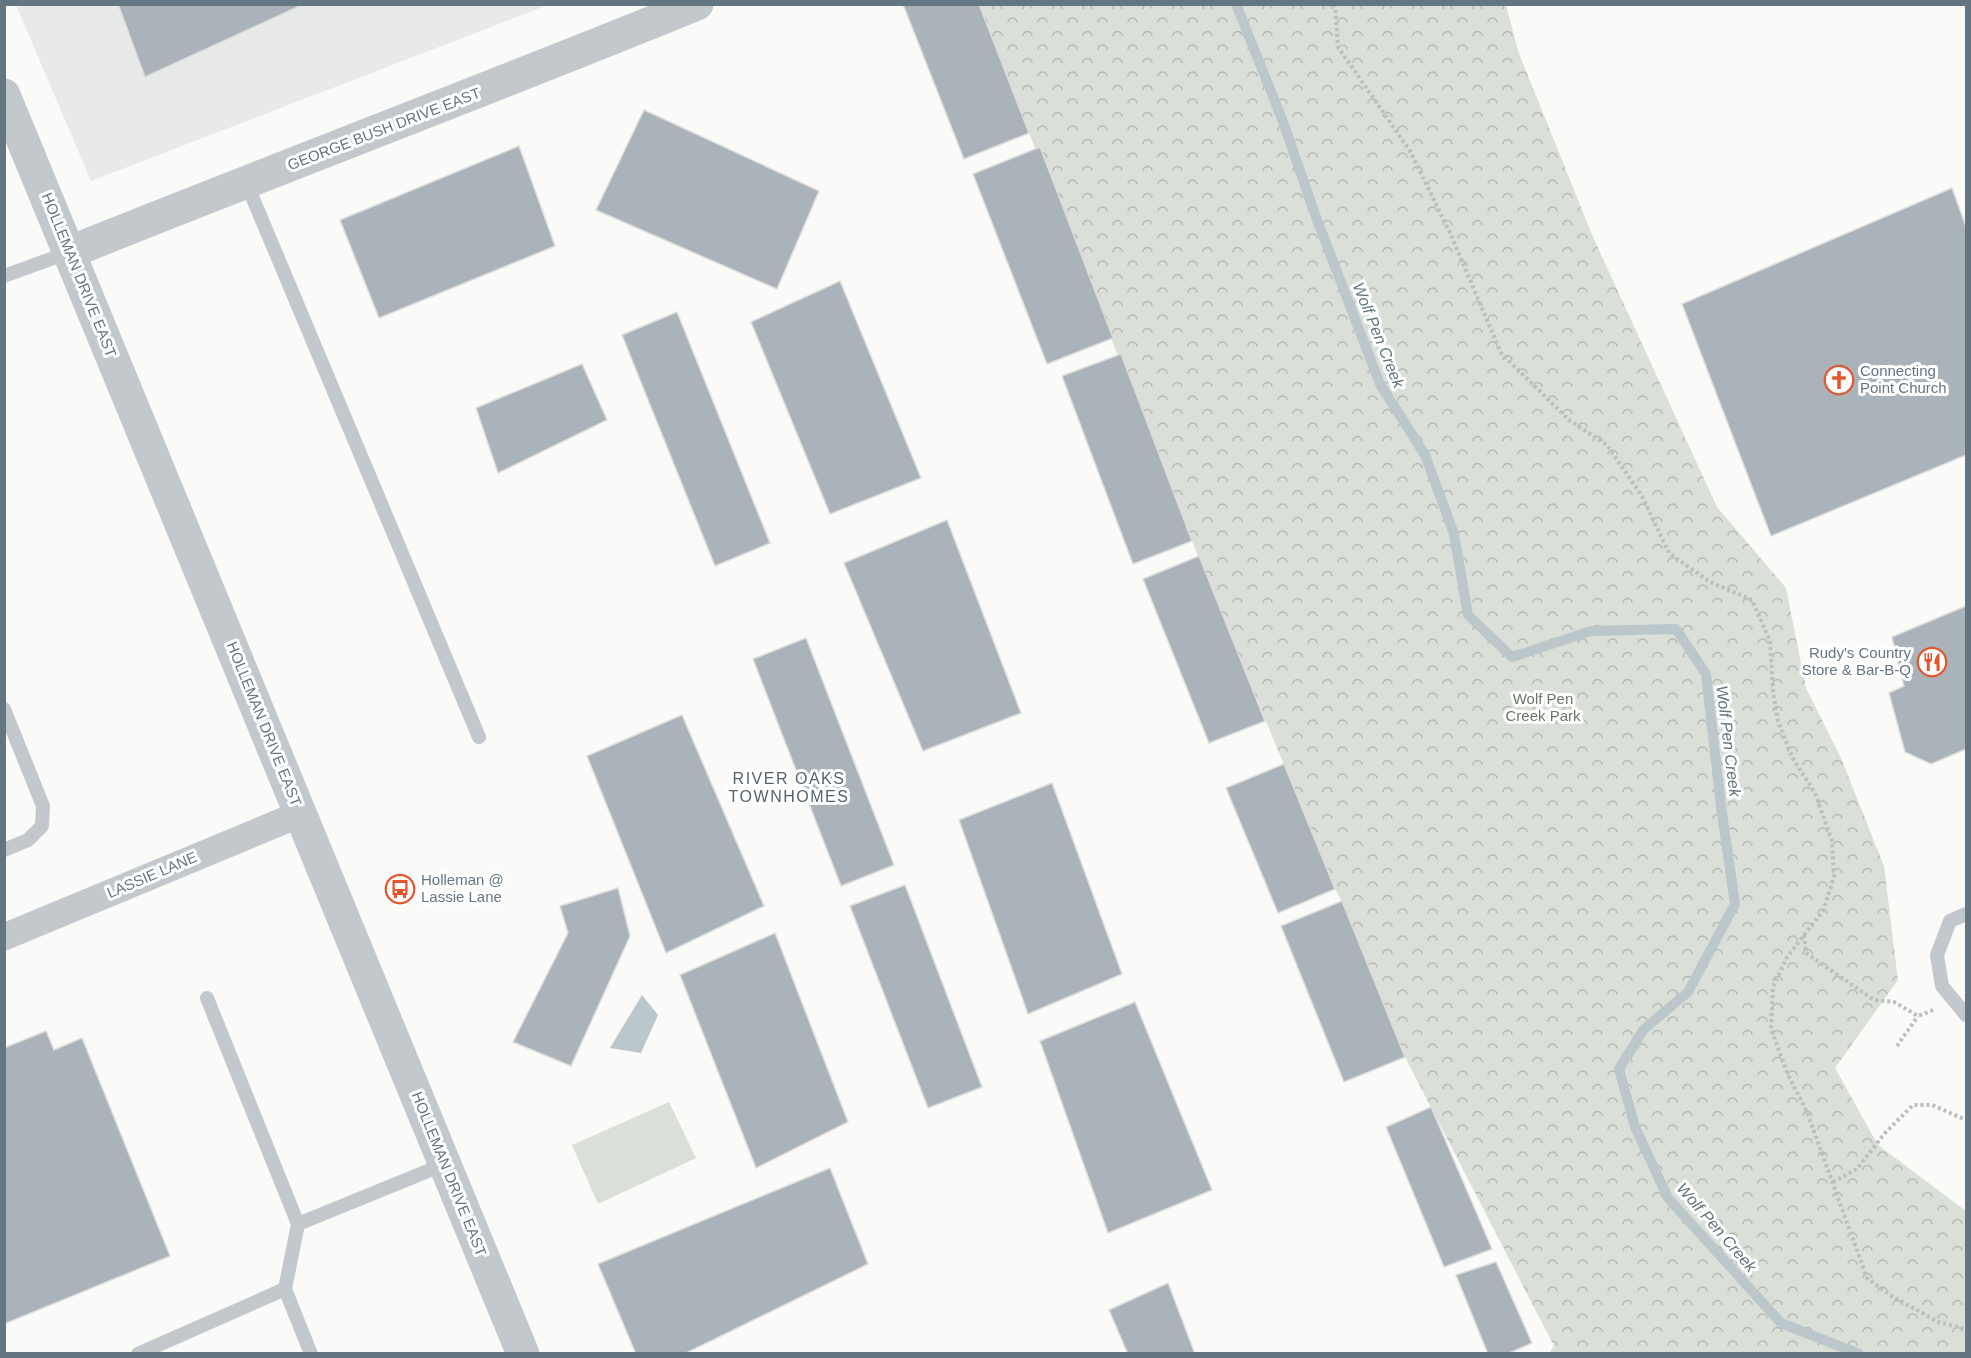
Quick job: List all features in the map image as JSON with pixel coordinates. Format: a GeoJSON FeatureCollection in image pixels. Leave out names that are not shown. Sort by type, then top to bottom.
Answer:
{"type":"FeatureCollection","features":[{"type":"Feature","properties":{"kind":"street","name":"GEORGE BUSH DRIVE EAST"},"geometry":{"type":"LineString","coordinates":[[70,252],[528,74],[698,4]]}},
{"type":"Feature","properties":{"kind":"street","name":"HOLLEMAN DRIVE EAST"},"geometry":{"type":"LineString","coordinates":[[4,95],[524,1353]]}},
{"type":"Feature","properties":{"kind":"street","name":"LASSIE LANE"},"geometry":{"type":"LineString","coordinates":[[4,937],[300,814]]}},
{"type":"Feature","properties":{"kind":"lane"},"geometry":{"type":"LineString","coordinates":[[246,182],[478,737]]}},
{"type":"Feature","properties":{"kind":"lane"},"geometry":{"type":"LineString","coordinates":[[4,276],[70,252]]}},
{"type":"Feature","properties":{"kind":"lane"},"geometry":{"type":"LineString","coordinates":[[4,709],[43,806],[42,826],[28,840],[4,850]]}},
{"type":"Feature","properties":{"kind":"lane"},"geometry":{"type":"LineString","coordinates":[[1966,914],[1950,921],[1937,955],[1942,986],[1966,1015]]}},
{"type":"Feature","properties":{"kind":"lane"},"geometry":{"type":"LineString","coordinates":[[207,998],[298,1224],[285,1289],[311,1353]]}},
{"type":"Feature","properties":{"kind":"lane"},"geometry":{"type":"LineString","coordinates":[[298,1224],[445,1164]]}},
{"type":"Feature","properties":{"kind":"lane"},"geometry":{"type":"LineString","coordinates":[[138,1353],[285,1289]]}},
{"type":"Feature","properties":{"kind":"path"},"geometry":{"type":"LineString","coordinates":[[1335,4],[1338,47],[1410,151],[1451,235],[1501,353],[1569,420],[1607,446],[1642,496],[1669,553],[1710,582],[1752,600],[1770,641],[1773,691],[1778,721],[1792,757],[1815,793],[1832,841],[1834,877],[1823,911],[1787,957],[1773,987],[1772,1029],[1788,1074],[1807,1112],[1867,1278],[1890,1295],[1938,1322],[1966,1329]]}},
{"type":"Feature","properties":{"kind":"path"},"geometry":{"type":"LineString","coordinates":[[1804,934],[1806,953],[1874,1000],[1894,1002],[1918,1016]]}},
{"type":"Feature","properties":{"kind":"path"},"geometry":{"type":"LineString","coordinates":[[1897,1046],[1918,1016],[1956,1002]]}},
{"type":"Feature","properties":{"kind":"path"},"geometry":{"type":"LineString","coordinates":[[1833,1182],[1857,1169],[1885,1133],[1913,1104],[1932,1105],[1966,1120]]}},
{"type":"Feature","properties":{"kind":"shaded area"},"geometry":{"type":"Polygon","coordinates":[[[16,5],[548,5],[91,181],[16,5]]]}},
{"type":"Feature","properties":{"kind":"shaded area"},"geometry":{"type":"Polygon","coordinates":[[[642,995],[658,1015],[641,1053],[610,1048],[642,995]]]}},
{"type":"Feature","properties":{"kind":"green space","name":"Wolf Pen Creek Park"},"geometry":{"type":"Polygon","coordinates":[[[978,5],[1506,5],[1518,51],[1593,237],[1717,507],[1786,588],[1806,688],[1841,758],[1884,866],[1898,980],[1835,1068],[1878,1145],[1966,1211],[1966,1353],[1549,1353],[1554,1346],[1405,1057],[1192,541],[978,5]]]}},
{"type":"Feature","properties":{"kind":"green space"},"geometry":{"type":"Polygon","coordinates":[[[669,1102],[696,1158],[598,1204],[572,1145],[669,1102]]]}},
{"type":"Feature","properties":{"kind":"building"},"geometry":{"type":"Polygon","coordinates":[[[118,4],[304,4],[145,77],[118,4]]]}},
{"type":"Feature","properties":{"kind":"building"},"geometry":{"type":"Polygon","coordinates":[[[903,4],[979,4],[1029,133],[964,159],[903,4]]]}},
{"type":"Feature","properties":{"kind":"building"},"geometry":{"type":"Polygon","coordinates":[[[644,110],[819,191],[777,289],[596,210],[644,110]]]}},
{"type":"Feature","properties":{"kind":"building"},"geometry":{"type":"Polygon","coordinates":[[[519,146],[555,246],[379,318],[340,220],[519,146]]]}},
{"type":"Feature","properties":{"kind":"building"},"geometry":{"type":"Polygon","coordinates":[[[1040,147],[1113,338],[1047,364],[973,174],[1040,147]]]}},
{"type":"Feature","properties":{"kind":"building","name":"Connecting Point Church"},"geometry":{"type":"Polygon","coordinates":[[[1952,188],[1966,227],[1966,455],[1771,536],[1682,304],[1952,188]]]}},
{"type":"Feature","properties":{"kind":"building"},"geometry":{"type":"Polygon","coordinates":[[[840,281],[921,478],[830,514],[751,322],[840,281]]]}},
{"type":"Feature","properties":{"kind":"building"},"geometry":{"type":"Polygon","coordinates":[[[677,312],[770,543],[715,566],[622,335],[677,312]]]}},
{"type":"Feature","properties":{"kind":"building"},"geometry":{"type":"Polygon","coordinates":[[[1121,354],[1192,541],[1133,564],[1062,376],[1121,354]]]}},
{"type":"Feature","properties":{"kind":"building"},"geometry":{"type":"Polygon","coordinates":[[[582,364],[607,420],[498,473],[476,408],[582,364]]]}},
{"type":"Feature","properties":{"kind":"building"},"geometry":{"type":"Polygon","coordinates":[[[947,520],[1021,713],[923,751],[844,563],[947,520]]]}},
{"type":"Feature","properties":{"kind":"building"},"geometry":{"type":"Polygon","coordinates":[[[1199,556],[1265,721],[1209,743],[1143,579],[1199,556]]]}},
{"type":"Feature","properties":{"kind":"building","name":"Rudy's Country Store & Bar-B-Q"},"geometry":{"type":"Polygon","coordinates":[[[1966,606],[1966,749],[1931,764],[1905,752],[1889,693],[1904,686],[1892,637],[1966,606]]]}},
{"type":"Feature","properties":{"kind":"building"},"geometry":{"type":"Polygon","coordinates":[[[806,638],[894,865],[841,886],[753,659],[806,638]]]}},
{"type":"Feature","properties":{"kind":"building"},"geometry":{"type":"Polygon","coordinates":[[[682,715],[764,906],[666,953],[587,756],[682,715]]]}},
{"type":"Feature","properties":{"kind":"building"},"geometry":{"type":"Polygon","coordinates":[[[1284,764],[1335,889],[1278,913],[1226,788],[1284,764]]]}},
{"type":"Feature","properties":{"kind":"building"},"geometry":{"type":"Polygon","coordinates":[[[1052,783],[1122,974],[1028,1014],[959,820],[1052,783]]]}},
{"type":"Feature","properties":{"kind":"building"},"geometry":{"type":"Polygon","coordinates":[[[905,885],[982,1087],[928,1108],[850,906],[905,885]]]}},
{"type":"Feature","properties":{"kind":"building"},"geometry":{"type":"Polygon","coordinates":[[[618,888],[630,936],[571,1066],[513,1042],[568,933],[560,906],[618,888]]]}},
{"type":"Feature","properties":{"kind":"building"},"geometry":{"type":"Polygon","coordinates":[[[1342,901],[1405,1057],[1344,1082],[1281,926],[1342,901]]]}},
{"type":"Feature","properties":{"kind":"building"},"geometry":{"type":"Polygon","coordinates":[[[775,933],[848,1122],[756,1168],[680,975],[775,933]]]}},
{"type":"Feature","properties":{"kind":"building"},"geometry":{"type":"Polygon","coordinates":[[[1135,1002],[1212,1190],[1108,1233],[1040,1041],[1135,1002]]]}},
{"type":"Feature","properties":{"kind":"building"},"geometry":{"type":"Polygon","coordinates":[[[46,1031],[54,1050],[82,1038],[170,1256],[4,1324],[4,1048],[46,1031]]]}},
{"type":"Feature","properties":{"kind":"building"},"geometry":{"type":"Polygon","coordinates":[[[1431,1107],[1492,1249],[1444,1267],[1386,1127],[1431,1107]]]}},
{"type":"Feature","properties":{"kind":"building"},"geometry":{"type":"Polygon","coordinates":[[[830,1168],[868,1264],[684,1354],[636,1354],[598,1264],[830,1168]]]}},
{"type":"Feature","properties":{"kind":"building"},"geometry":{"type":"Polygon","coordinates":[[[1496,1262],[1532,1343],[1507,1354],[1488,1354],[1456,1275],[1496,1262]]]}},
{"type":"Feature","properties":{"kind":"building"},"geometry":{"type":"Polygon","coordinates":[[[1168,1283],[1195,1354],[1128,1354],[1109,1310],[1168,1283]]]}},
{"type":"Feature","properties":{"kind":"waterway","name":"Wolf Pen Creek"},"geometry":{"type":"LineString","coordinates":[[1236,4],[1282,119],[1316,217],[1380,384],[1425,455],[1454,534],[1468,615],[1512,657],[1591,631],[1676,629],[1706,674],[1735,904],[1688,992],[1644,1029],[1619,1069],[1635,1127],[1668,1198],[1781,1323],[1859,1354]]}},
{"type":"Feature","properties":{"kind":"place","name":"Connecting Point Church"},"geometry":{"type":"Point","coordinates":[1839,380]}},
{"type":"Feature","properties":{"kind":"place","name":"Rudy's Country Store & Bar-B-Q"},"geometry":{"type":"Point","coordinates":[1932,662]}},
{"type":"Feature","properties":{"kind":"place","name":"Holleman @ Lassie Lane"},"geometry":{"type":"Point","coordinates":[400,889]}},
{"type":"Feature","properties":{"kind":"district","name":"RIVER OAKS TOWNHOMES"},"geometry":{"type":"Point","coordinates":[789,787]}}]}
